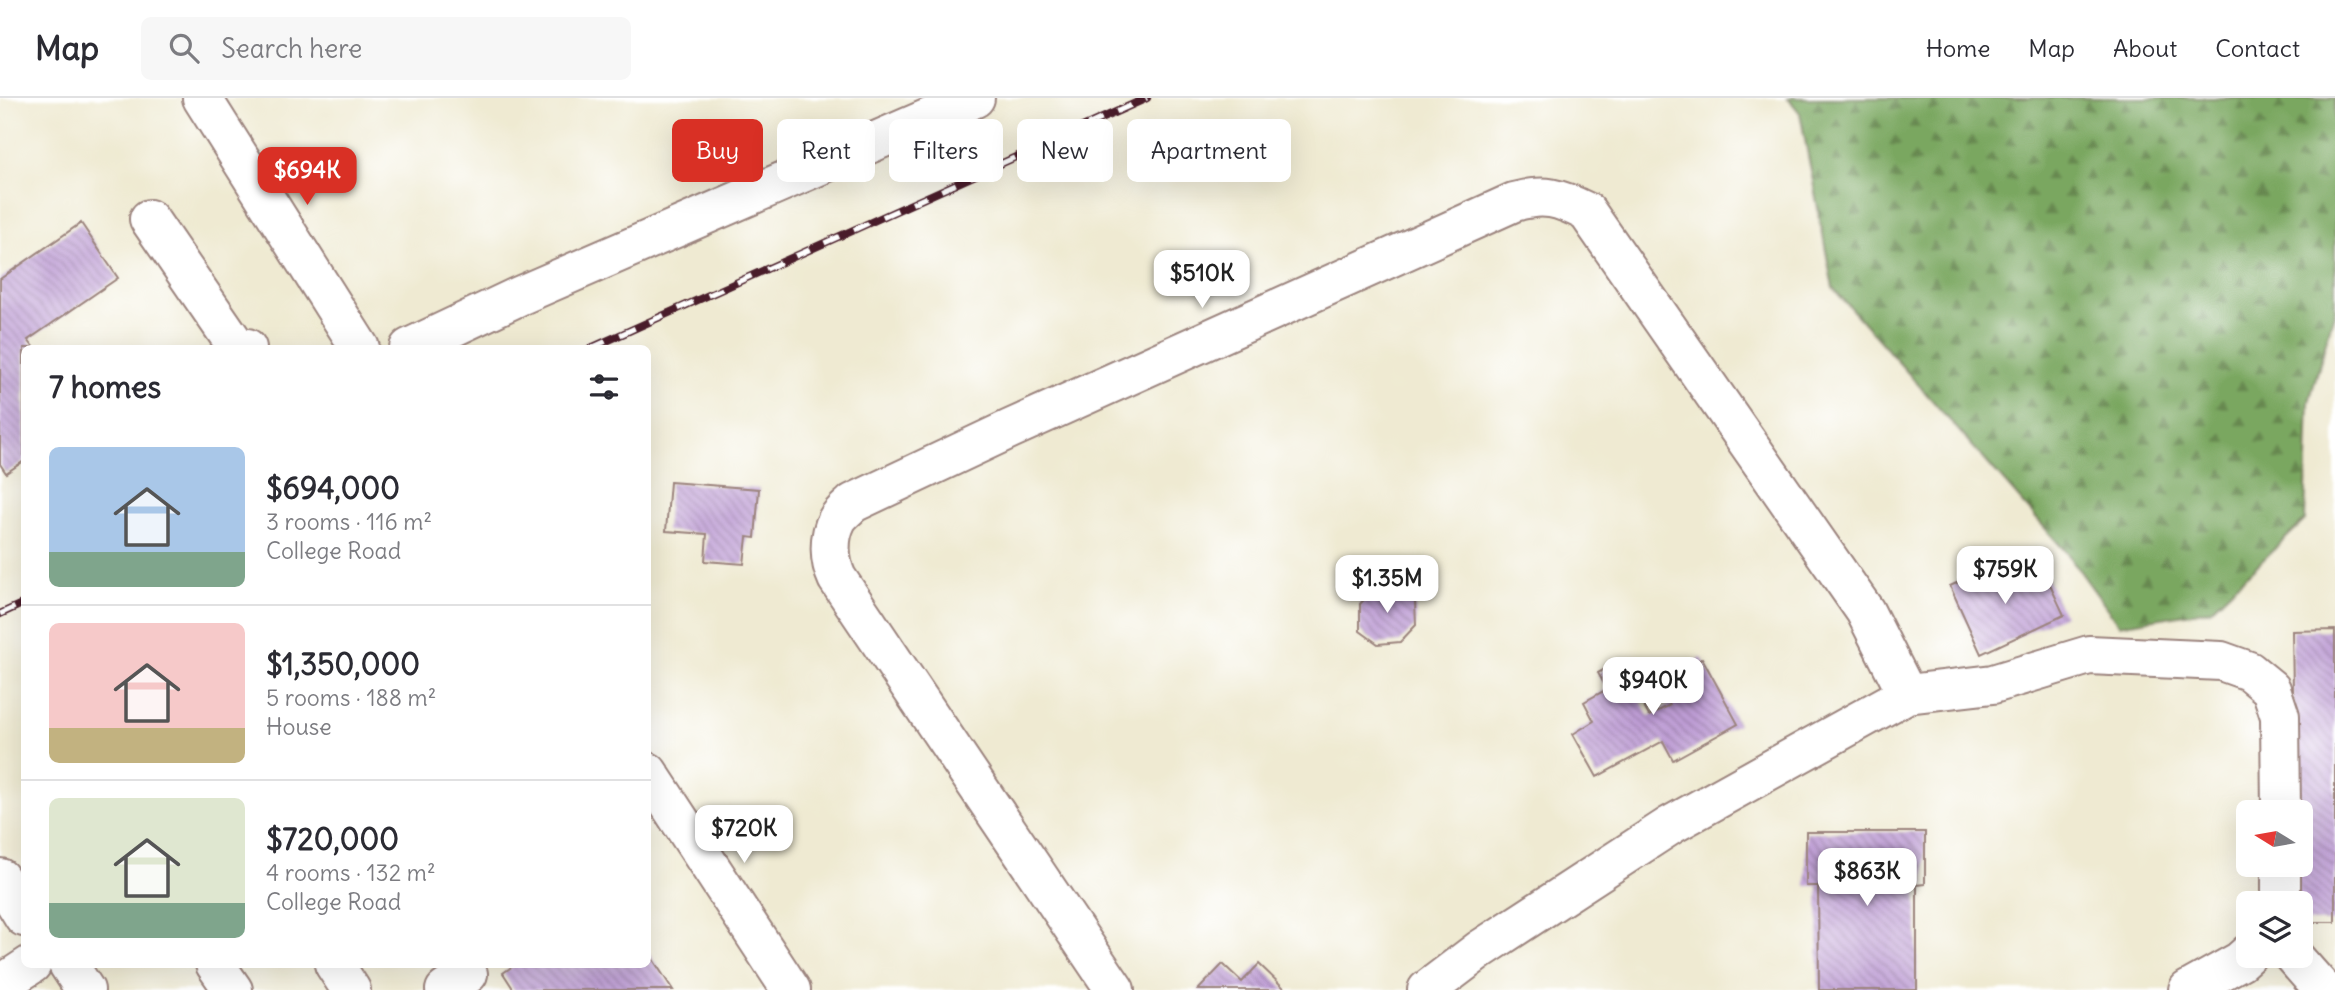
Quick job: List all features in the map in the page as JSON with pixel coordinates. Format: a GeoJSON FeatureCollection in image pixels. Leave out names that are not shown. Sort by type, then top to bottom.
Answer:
{"type":"FeatureCollection","features":[{"type":"Feature","properties":{"kind":"street"},"geometry":{"type":"LineString","coordinates":[[202,98],[358,345]]}},
{"type":"Feature","properties":{"kind":"street"},"geometry":{"type":"LineString","coordinates":[[415,345],[532,291],[975,98]]}},
{"type":"Feature","properties":{"kind":"street"},"geometry":{"type":"LineString","coordinates":[[1115,990],[837,578],[832,567],[831,543],[837,519],[853,503],[1010,429],[1514,202],[1533,197],[1558,198],[1587,212],[1865,611],[1907,694]]}},
{"type":"Feature","properties":{"kind":"street"},"geometry":{"type":"LineString","coordinates":[[149,219],[236,345]]}},
{"type":"Feature","properties":{"kind":"street"},"geometry":{"type":"LineString","coordinates":[[1427,990],[1481,949],[1671,825],[1907,694],[1993,684],[2088,655],[2221,661],[2249,671],[2271,688],[2280,716],[2281,800]]}},
{"type":"Feature","properties":{"kind":"street"},"geometry":{"type":"LineString","coordinates":[[651,777],[791,990]]}},
{"type":"Feature","properties":{"kind":"street"},"geometry":{"type":"LineString","coordinates":[[0,878],[21,913]]}},
{"type":"Feature","properties":{"kind":"street"},"geometry":{"type":"LineString","coordinates":[[2188,990],[2236,963]]}},
{"type":"Feature","properties":{"kind":"street"},"geometry":{"type":"LineString","coordinates":[[0,985],[26,968]]}},
{"type":"Feature","properties":{"kind":"street"},"geometry":{"type":"LineString","coordinates":[[71,968],[85,990]]}},
{"type":"Feature","properties":{"kind":"street"},"geometry":{"type":"LineString","coordinates":[[218,968],[233,990]]}},
{"type":"Feature","properties":{"kind":"street"},"geometry":{"type":"LineString","coordinates":[[337,968],[351,990]]}},
{"type":"Feature","properties":{"kind":"street"},"geometry":{"type":"LineString","coordinates":[[445,990],[468,974],[464,968]]}},
{"type":"Feature","properties":{"kind":"street"},"geometry":{"type":"LineString","coordinates":[[2304,968],[2323,990]]}},
{"type":"Feature","properties":{"kind":"green space"},"geometry":{"type":"Polygon","coordinates":[[[1788,98],[2335,98],[2335,310],[2309,402],[2305,520],[2210,610],[2119,625],[2066,552],[1833,288],[1800,113],[1788,98]]]}},
{"type":"Feature","properties":{"kind":"building"},"geometry":{"type":"Polygon","coordinates":[[[81,223],[118,278],[28,340],[32,345],[21,345],[21,463],[6,473],[0,464],[0,279],[81,223]]]}},
{"type":"Feature","properties":{"kind":"building"},"geometry":{"type":"Polygon","coordinates":[[[670,482],[759,489],[755,538],[747,537],[744,564],[705,561],[707,534],[666,531],[670,482]]]}},
{"type":"Feature","properties":{"kind":"building"},"geometry":{"type":"Polygon","coordinates":[[[1993,566],[2003,586],[2042,568],[2064,615],[1981,654],[1950,586],[1993,566]]]}},
{"type":"Feature","properties":{"kind":"building"},"geometry":{"type":"Polygon","coordinates":[[[1398,587],[1415,602],[1416,625],[1400,642],[1378,644],[1360,631],[1360,604],[1375,588],[1398,587]]]}},
{"type":"Feature","properties":{"kind":"building"},"geometry":{"type":"Polygon","coordinates":[[[2335,630],[2335,922],[2313,922],[2313,891],[2296,891],[2296,877],[2314,877],[2314,800],[2295,800],[2292,631],[2335,630]]]}},
{"type":"Feature","properties":{"kind":"building"},"geometry":{"type":"Polygon","coordinates":[[[1702,658],[1738,724],[1673,760],[1663,741],[1597,777],[1573,734],[1594,721],[1584,702],[1607,689],[1598,673],[1619,661],[1649,716],[1670,705],[1658,682],[1702,658]]]}},
{"type":"Feature","properties":{"kind":"building"},"geometry":{"type":"Polygon","coordinates":[[[1806,832],[1925,832],[1925,884],[1917,885],[1917,990],[1819,990],[1818,886],[1806,886],[1806,832]]]}},
{"type":"Feature","properties":{"kind":"building"},"geometry":{"type":"Polygon","coordinates":[[[651,957],[673,990],[514,990],[503,973],[510,968],[651,968],[651,957]]]}},
{"type":"Feature","properties":{"kind":"building"},"geometry":{"type":"Polygon","coordinates":[[[1223,964],[1242,982],[1259,964],[1286,990],[1198,990],[1223,964]]]}},
{"type":"Feature","properties":{"kind":"railway"},"geometry":{"type":"LineString","coordinates":[[598,345],[1147,98]]}},
{"type":"Feature","properties":{"kind":"railway"},"geometry":{"type":"LineString","coordinates":[[0,614],[21,604]]}}]}
